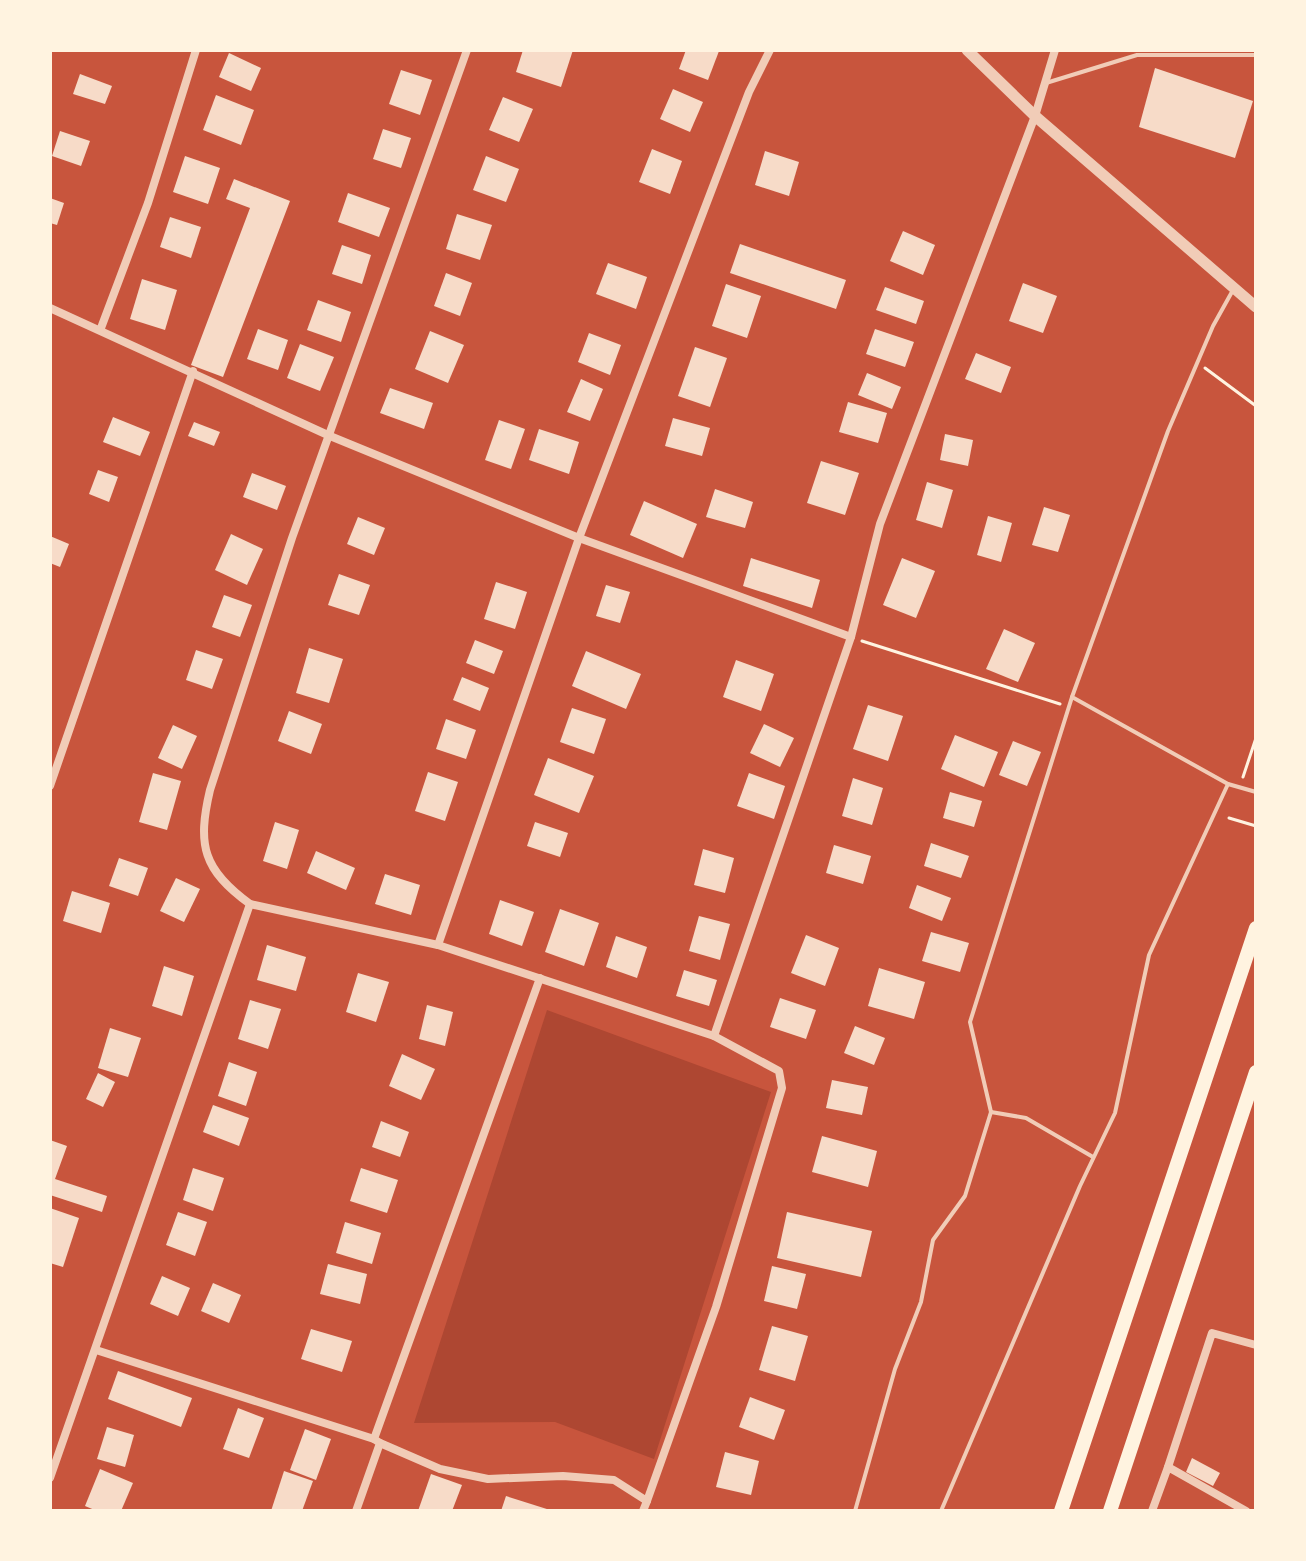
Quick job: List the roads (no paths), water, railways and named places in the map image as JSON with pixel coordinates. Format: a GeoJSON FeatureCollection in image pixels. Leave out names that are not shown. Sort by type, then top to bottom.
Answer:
{"type":"FeatureCollection","features":[{"type":"Feature","properties":{"kind":"main road"},"geometry":{"type":"LineString","coordinates":[[1061,1511],[1256,928]]}},
{"type":"Feature","properties":{"kind":"main road"},"geometry":{"type":"LineString","coordinates":[[1110,1511],[1256,1072]]}},
{"type":"Feature","properties":{"kind":"street"},"geometry":{"type":"LineString","coordinates":[[101,328],[148,203],[196,50]]}},
{"type":"Feature","properties":{"kind":"street"},"geometry":{"type":"LineString","coordinates":[[467,50],[292,538],[202,821],[204,848],[213,869],[227,887],[250,904],[438,945],[714,1036],[772,1064],[779,1071],[782,1088],[716,1307],[643,1511]]}},
{"type":"Feature","properties":{"kind":"street"},"geometry":{"type":"LineString","coordinates":[[438,945],[579,538],[749,92],[770,50]]}},
{"type":"Feature","properties":{"kind":"street"},"geometry":{"type":"LineString","coordinates":[[967,50],[1035,116],[1256,307]]}},
{"type":"Feature","properties":{"kind":"street"},"geometry":{"type":"LineString","coordinates":[[714,1036],[851,637],[880,524],[1035,116],[1055,50]]}},
{"type":"Feature","properties":{"kind":"street"},"geometry":{"type":"LineString","coordinates":[[50,308],[101,328],[330,436],[579,538],[851,637]]}},
{"type":"Feature","properties":{"kind":"street"},"geometry":{"type":"LineString","coordinates":[[50,786],[193,371]]}},
{"type":"Feature","properties":{"kind":"street"},"geometry":{"type":"LineString","coordinates":[[50,1478],[250,904]]}},
{"type":"Feature","properties":{"kind":"street"},"geometry":{"type":"LineString","coordinates":[[356,1511],[377,1441],[540,978]]}},
{"type":"Feature","properties":{"kind":"street"},"geometry":{"type":"LineString","coordinates":[[1152,1511],[1212,1333],[1256,1345]]}},
{"type":"Feature","properties":{"kind":"street"},"geometry":{"type":"LineString","coordinates":[[96,1350],[377,1441],[440,1469],[488,1479],[563,1476],[614,1480],[647,1501]]}},
{"type":"Feature","properties":{"kind":"street"},"geometry":{"type":"LineString","coordinates":[[1168,1467],[1246,1511]]}},
{"type":"Feature","properties":{"kind":"lane"},"geometry":{"type":"LineString","coordinates":[[1046,83],[1137,55],[1256,55]]}},
{"type":"Feature","properties":{"kind":"lane"},"geometry":{"type":"LineString","coordinates":[[855,1511],[895,1369],[921,1302],[933,1240],[965,1196],[991,1112],[970,1022],[1072,697],[1168,431],[1213,326],[1234,288]]}},
{"type":"Feature","properties":{"kind":"lane"},"geometry":{"type":"LineString","coordinates":[[1072,697],[1228,784],[1256,792]]}},
{"type":"Feature","properties":{"kind":"lane"},"geometry":{"type":"LineString","coordinates":[[941,1511],[1093,1157],[1115,1113],[1149,955],[1228,784]]}},
{"type":"Feature","properties":{"kind":"lane"},"geometry":{"type":"LineString","coordinates":[[991,1112],[1026,1118],[1093,1157]]}}]}
